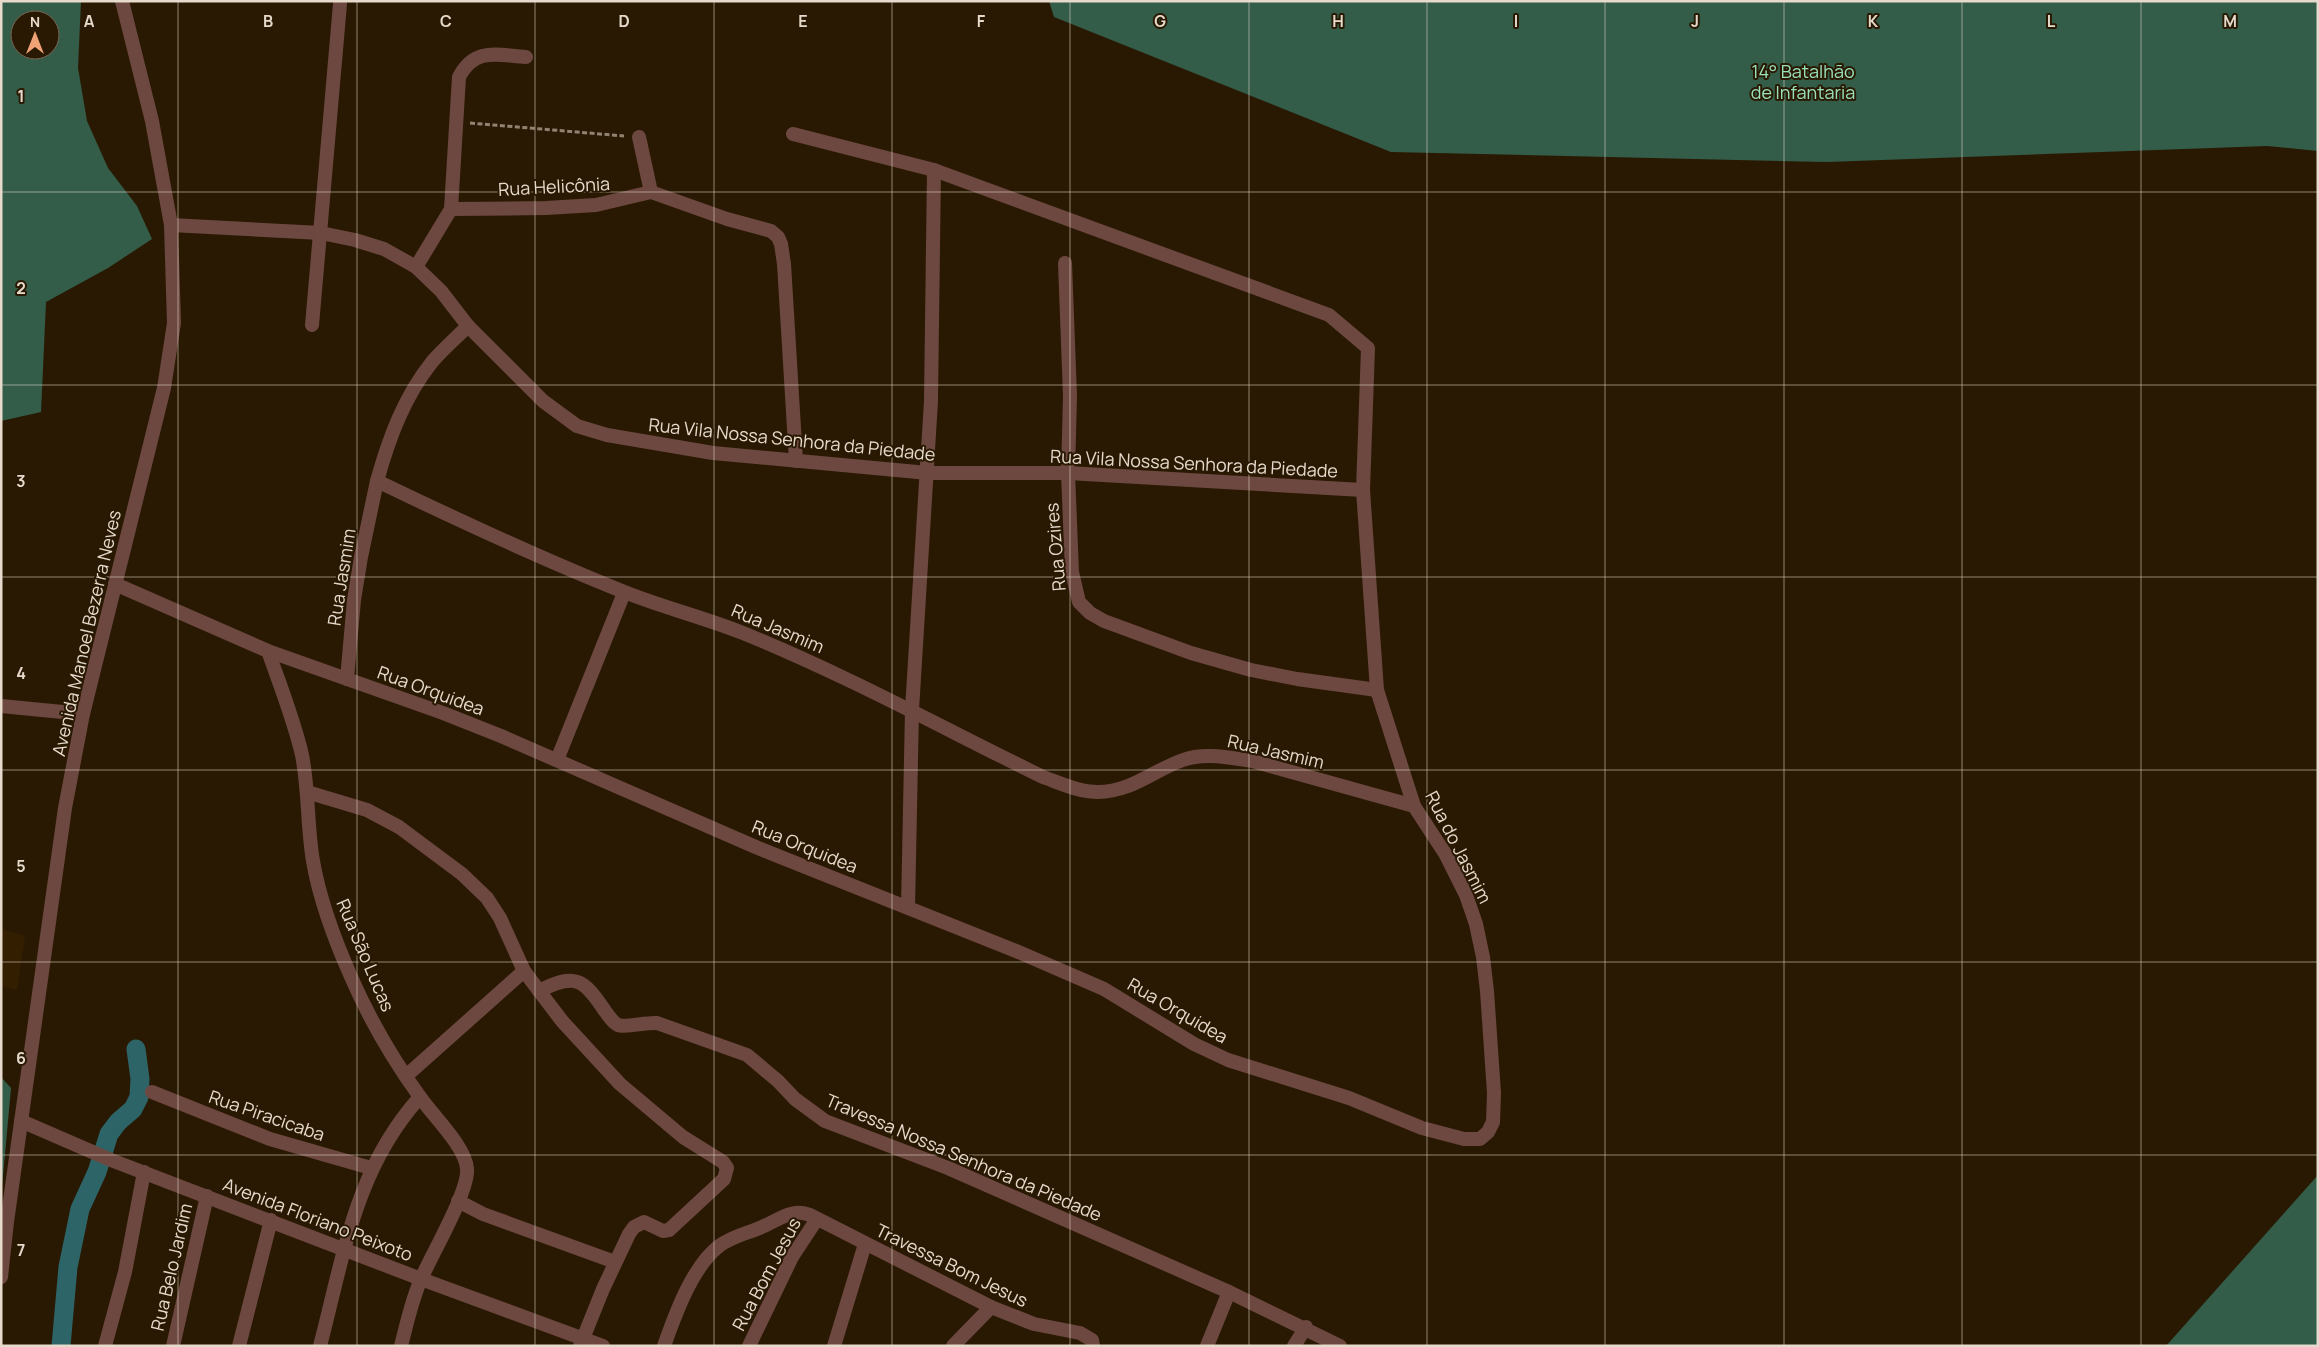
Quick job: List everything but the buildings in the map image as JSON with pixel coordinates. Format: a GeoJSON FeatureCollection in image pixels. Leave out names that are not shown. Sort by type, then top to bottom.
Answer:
{"type":"FeatureCollection","features":[{"type":"Feature","properties":{"kind":"street","name":"Avenida Manoel Bezerra Neves"},"geometry":{"type":"LineString","coordinates":[[1,1277],[65,808],[83,714],[164,388],[174,323],[174,270],[171,225],[152,121],[122,1]]}},
{"type":"Feature","properties":{"kind":"street"},"geometry":{"type":"LineString","coordinates":[[312,325],[340,4]]}},
{"type":"Feature","properties":{"kind":"street"},"geometry":{"type":"LineString","coordinates":[[416,267],[451,209],[459,77],[469,61],[486,55],[526,56]]}},
{"type":"Feature","properties":{"kind":"street"},"geometry":{"type":"LineString","coordinates":[[794,134],[934,170],[928,473],[912,710],[908,908]]}},
{"type":"Feature","properties":{"kind":"street"},"geometry":{"type":"LineString","coordinates":[[639,137],[650,192],[771,232],[778,237],[784,264],[796,461]]}},
{"type":"Feature","properties":{"kind":"street","name":"Rua do Jasmim"},"geometry":{"type":"LineString","coordinates":[[934,170],[1329,315],[1368,348],[1363,490],[1377,690],[1414,806],[1434,834],[1466,895],[1476,924],[1483,957],[1494,1110],[1493,1122],[1488,1132],[1480,1140]]}},
{"type":"Feature","properties":{"kind":"street","name":"Rua Helicônia"},"geometry":{"type":"LineString","coordinates":[[451,209],[546,208],[596,205],[650,192]]}},
{"type":"Feature","properties":{"kind":"street","name":"Rua Vila Nossa Senhora da Piedade"},"geometry":{"type":"LineString","coordinates":[[171,225],[321,233],[355,240],[384,249],[416,267],[441,291],[468,326],[544,401],[577,426],[607,435],[651,444],[796,461],[928,473],[1068,473],[1363,490]]}},
{"type":"Feature","properties":{"kind":"street","name":"Rua Ozires"},"geometry":{"type":"LineString","coordinates":[[1065,263],[1070,360],[1068,473],[1072,572],[1079,602],[1090,613],[1128,631],[1191,653],[1251,670],[1297,679],[1377,690]]}},
{"type":"Feature","properties":{"kind":"street","name":"Rua Jasmim"},"geometry":{"type":"LineString","coordinates":[[347,679],[356,592],[377,481],[388,441],[414,386],[433,361],[468,326]]}},
{"type":"Feature","properties":{"kind":"street","name":"Rua Jasmim"},"geometry":{"type":"LineString","coordinates":[[377,481],[527,552],[624,592],[742,632],[830,670],[1043,777],[1087,791],[1100,792],[1126,787],[1185,759],[1202,756],[1225,757],[1252,761],[1414,806]]}},
{"type":"Feature","properties":{"kind":"street","name":"Rua Orquidea"},"geometry":{"type":"LineString","coordinates":[[116,584],[268,651],[443,713],[557,760],[758,848],[1104,989],[1194,1044],[1228,1060],[1349,1098],[1422,1128],[1464,1140],[1480,1140]]}},
{"type":"Feature","properties":{"kind":"street"},"geometry":{"type":"LineString","coordinates":[[557,760],[624,592]]}},
{"type":"Feature","properties":{"kind":"street","name":"Rua São Lucas"},"geometry":{"type":"LineString","coordinates":[[268,651],[295,727],[302,757],[307,792],[312,860],[320,897],[332,933],[361,998],[406,1076],[459,1149],[467,1164],[468,1172],[458,1202]]}},
{"type":"Feature","properties":{"kind":"street"},"geometry":{"type":"LineString","coordinates":[[1,706],[83,714]]}},
{"type":"Feature","properties":{"kind":"street"},"geometry":{"type":"LineString","coordinates":[[307,792],[367,810],[399,827],[462,874],[487,898],[500,918],[524,971],[562,1021],[620,1084],[683,1137],[723,1162],[728,1168],[724,1179],[672,1228],[664,1231],[650,1223],[638,1223],[629,1234],[615,1262],[582,1342]]}},
{"type":"Feature","properties":{"kind":"street"},"geometry":{"type":"LineString","coordinates":[[406,1076],[524,971]]}},
{"type":"Feature","properties":{"kind":"street","name":"Travessa Nossa Senhora da Piedade"},"geometry":{"type":"LineString","coordinates":[[539,992],[564,980],[581,983],[594,995],[610,1018],[618,1025],[623,1026],[645,1022],[656,1023],[747,1055],[778,1081],[795,1099],[824,1121],[948,1168],[1229,1292],[1306,1327],[1340,1346]]}},
{"type":"Feature","properties":{"kind":"street","name":"Rua Piracicaba"},"geometry":{"type":"LineString","coordinates":[[152,1092],[270,1139],[371,1168]]}},
{"type":"Feature","properties":{"kind":"street"},"geometry":{"type":"LineString","coordinates":[[320,1346],[358,1200],[371,1168],[402,1117],[420,1097]]}},
{"type":"Feature","properties":{"kind":"street","name":"Avenida Floriano Peixoto"},"geometry":{"type":"LineString","coordinates":[[21,1121],[111,1160],[271,1220],[582,1342],[603,1346]]}},
{"type":"Feature","properties":{"kind":"street"},"geometry":{"type":"LineString","coordinates":[[105,1346],[125,1272],[144,1172]]}},
{"type":"Feature","properties":{"kind":"street","name":"Rua Belo Jardim"},"geometry":{"type":"LineString","coordinates":[[173,1346],[207,1196]]}},
{"type":"Feature","properties":{"kind":"street"},"geometry":{"type":"LineString","coordinates":[[401,1346],[421,1279],[458,1202],[492,1217],[615,1262]]}},
{"type":"Feature","properties":{"kind":"street","name":"Travessa Bom Jesus"},"geometry":{"type":"LineString","coordinates":[[664,1346],[689,1286],[707,1259],[718,1247],[732,1238],[785,1215],[800,1212],[922,1271],[991,1307],[1034,1324],[1080,1333],[1092,1343]]}},
{"type":"Feature","properties":{"kind":"street","name":"Rua Bom Jesus"},"geometry":{"type":"LineString","coordinates":[[749,1346],[792,1257],[817,1219]]}},
{"type":"Feature","properties":{"kind":"street"},"geometry":{"type":"LineString","coordinates":[[239,1346],[271,1220]]}},
{"type":"Feature","properties":{"kind":"street"},"geometry":{"type":"LineString","coordinates":[[834,1346],[865,1244]]}},
{"type":"Feature","properties":{"kind":"street"},"geometry":{"type":"LineString","coordinates":[[1207,1346],[1229,1292]]}},
{"type":"Feature","properties":{"kind":"street"},"geometry":{"type":"LineString","coordinates":[[953,1346],[991,1307]]}},
{"type":"Feature","properties":{"kind":"street"},"geometry":{"type":"LineString","coordinates":[[1294,1346],[1306,1327]]}},
{"type":"Feature","properties":{"kind":"path"},"geometry":{"type":"LineString","coordinates":[[457,122],[639,137]]}},
{"type":"Feature","properties":{"kind":"shaded area"},"geometry":{"type":"Polygon","coordinates":[[[1,929],[25,936],[17,990],[1,986],[1,929]]]}},
{"type":"Feature","properties":{"kind":"green space"},"geometry":{"type":"Polygon","coordinates":[[[1,1],[81,1],[78,68],[87,121],[108,168],[137,206],[152,239],[108,268],[46,302],[41,412],[1,421],[1,1]]]}},
{"type":"Feature","properties":{"kind":"green space","name":"14° Batalhão de Infantaria"},"geometry":{"type":"Polygon","coordinates":[[[1049,1],[2318,1],[2318,151],[2267,146],[1827,162],[1391,152],[1054,17],[1049,1]]]}},
{"type":"Feature","properties":{"kind":"green space"},"geometry":{"type":"Polygon","coordinates":[[[1,1077],[11,1088],[1,1198],[1,1077]]]}},
{"type":"Feature","properties":{"kind":"green space"},"geometry":{"type":"Polygon","coordinates":[[[2318,1175],[2318,1346],[2166,1346],[2318,1175]]]}},
{"type":"Feature","properties":{"kind":"waterway"},"geometry":{"type":"LineString","coordinates":[[61,1346],[68,1267],[80,1209],[97,1172],[109,1134],[118,1122],[133,1109],[139,1097],[140,1079],[136,1049]]}}]}
